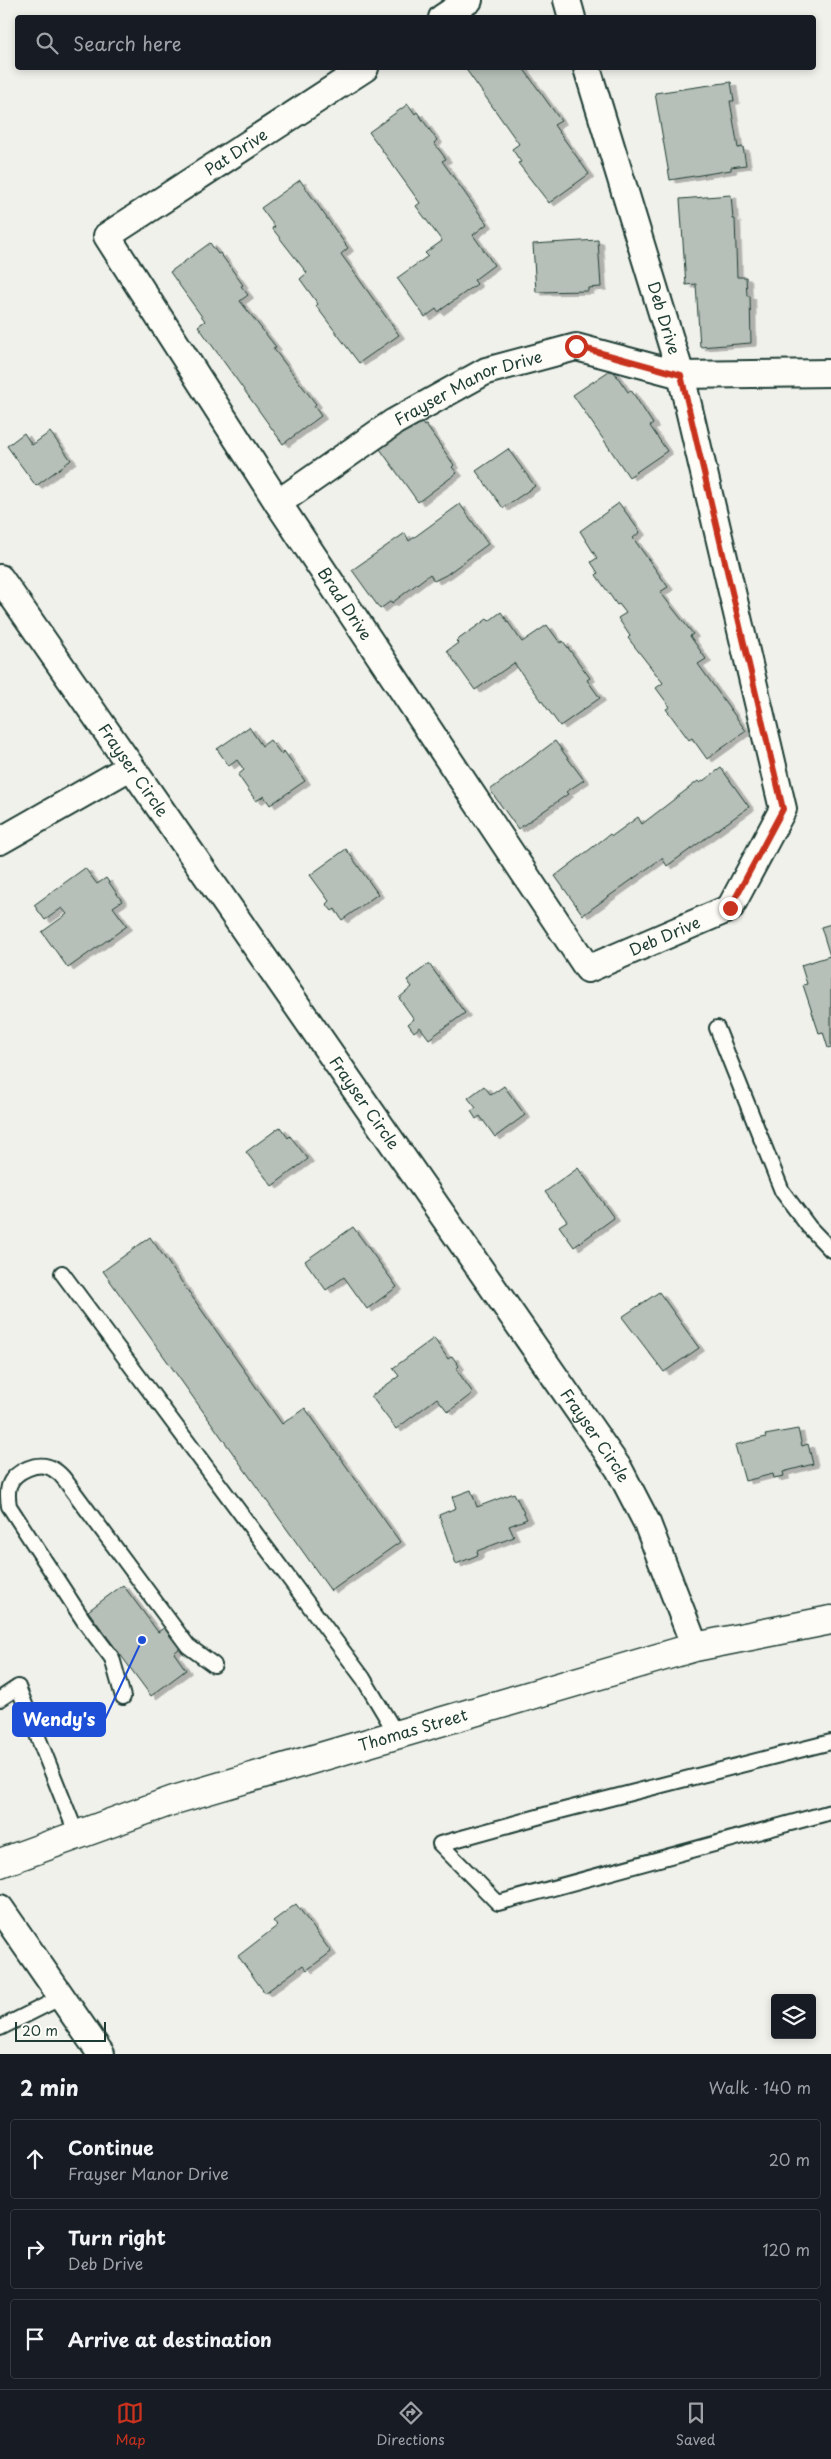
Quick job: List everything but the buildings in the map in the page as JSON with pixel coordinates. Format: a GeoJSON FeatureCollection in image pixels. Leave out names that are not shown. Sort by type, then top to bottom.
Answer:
{"type":"FeatureCollection","features":[{"type":"Feature","properties":{"kind":"highway","name":"Thomas Street"},"geometry":{"type":"LineString","coordinates":[[0,1863],[174,1800],[695,1647],[831,1620]]}},
{"type":"Feature","properties":{"kind":"street"},"geometry":{"type":"LineString","coordinates":[[446,15],[469,0]]}},
{"type":"Feature","properties":{"kind":"street"},"geometry":{"type":"LineString","coordinates":[[567,0],[571,15]]}},
{"type":"Feature","properties":{"kind":"street","name":"Pat Drive"},"geometry":{"type":"LineString","coordinates":[[107,236],[362,70]]}},
{"type":"Feature","properties":{"kind":"street","name":"Deb Drive"},"geometry":{"type":"LineString","coordinates":[[588,70],[681,375],[783,809],[730,908],[588,969]]}},
{"type":"Feature","properties":{"kind":"street","name":"Brad Drive"},"geometry":{"type":"LineString","coordinates":[[107,236],[278,503],[588,969]]}},
{"type":"Feature","properties":{"kind":"street","name":"Frayser Manor Drive"},"geometry":{"type":"LineString","coordinates":[[278,503],[394,422],[486,371],[576,346],[681,375],[831,373]]}},
{"type":"Feature","properties":{"kind":"street","name":"Frayser Circle"},"geometry":{"type":"LineString","coordinates":[[0,578],[619,1469],[647,1523],[695,1647]]}},
{"type":"Feature","properties":{"kind":"street"},"geometry":{"type":"LineString","coordinates":[[0,841],[130,767]]}},
{"type":"Feature","properties":{"kind":"street"},"geometry":{"type":"LineString","coordinates":[[0,1908],[101,2054]]}},
{"type":"Feature","properties":{"kind":"lane"},"geometry":{"type":"LineString","coordinates":[[716,1028],[782,1191],[809,1227],[831,1250]]}},
{"type":"Feature","properties":{"kind":"lane"},"geometry":{"type":"LineString","coordinates":[[62,1273],[363,1678],[397,1735]]}},
{"type":"Feature","properties":{"kind":"lane"},"geometry":{"type":"LineString","coordinates":[[123,1697],[112,1658],[84,1621],[9,1506],[10,1484],[17,1475],[29,1468],[40,1466],[52,1468],[65,1480],[188,1646],[214,1665]]}},
{"type":"Feature","properties":{"kind":"lane"},"geometry":{"type":"LineString","coordinates":[[0,1699],[18,1688],[77,1835]]}},
{"type":"Feature","properties":{"kind":"lane"},"geometry":{"type":"LineString","coordinates":[[831,1742],[562,1810],[440,1844],[498,1903],[831,1812]]}},
{"type":"Feature","properties":{"kind":"lane"},"geometry":{"type":"LineString","coordinates":[[0,2028],[62,1997]]}},
{"type":"Feature","properties":{"kind":"place","name":"Wendy's"},"geometry":{"type":"Point","coordinates":[142,1640]}},
{"type":"Feature","properties":{"kind":"route"},"geometry":{"type":"LineString","coordinates":[[576,346],[681,375],[783,809],[730,908]]}}]}
